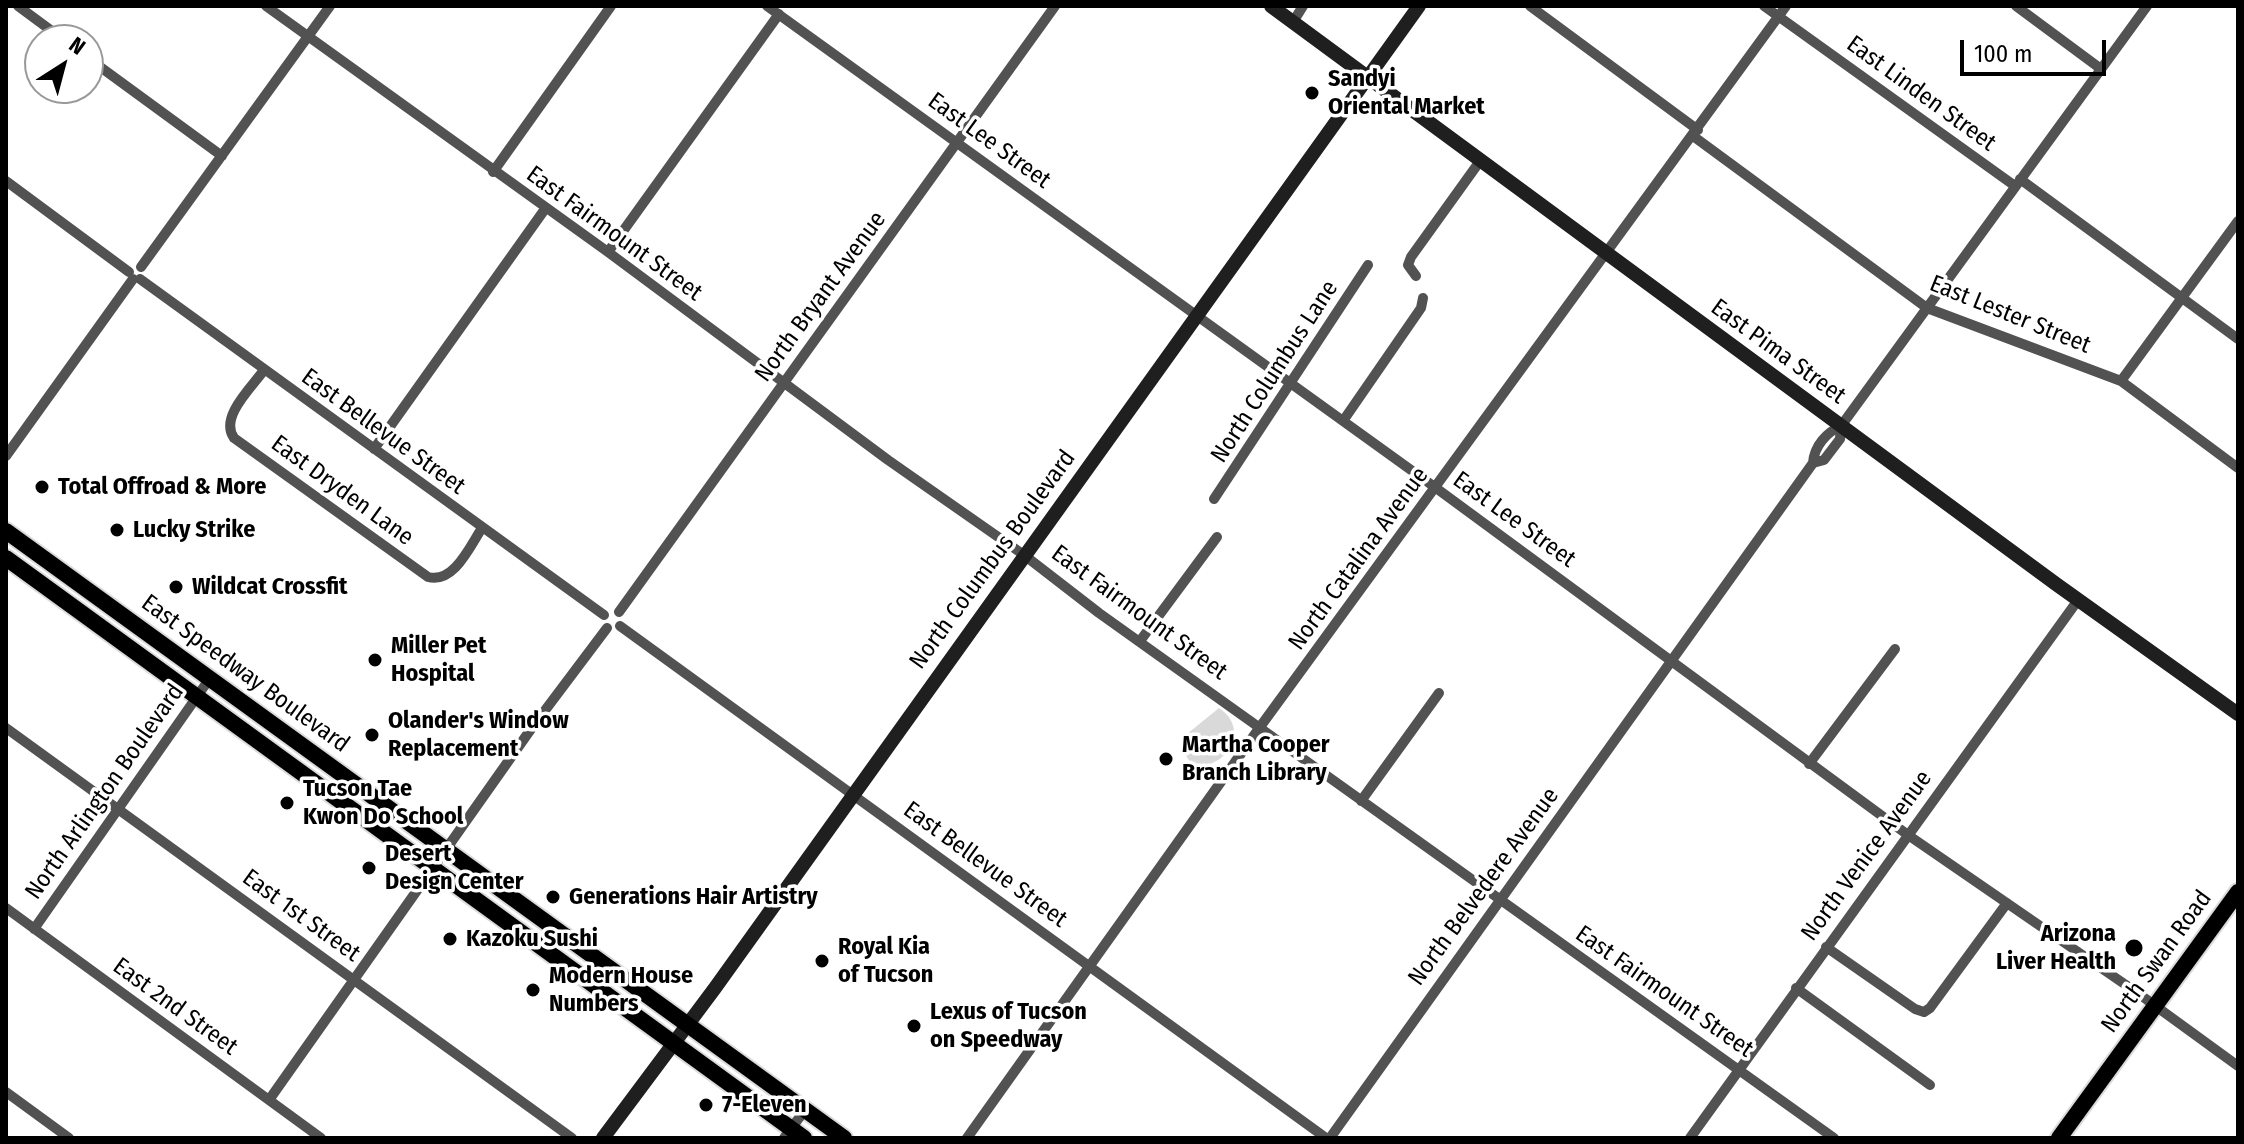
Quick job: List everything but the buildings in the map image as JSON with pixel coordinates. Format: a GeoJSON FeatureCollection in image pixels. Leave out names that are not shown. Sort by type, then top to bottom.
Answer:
{"type":"FeatureCollection","features":[{"type":"Feature","properties":{"kind":"main road","name":"East Speedway Boulevard"},"geometry":{"type":"LineString","coordinates":[[6,531],[844,1138]]}},
{"type":"Feature","properties":{"kind":"main road","name":"East Speedway Boulevard"},"geometry":{"type":"LineString","coordinates":[[6,558],[674,1043],[793,1135]]}},
{"type":"Feature","properties":{"kind":"main road","name":"North Swan Road"},"geometry":{"type":"LineString","coordinates":[[2059,1138],[2238,892]]}},
{"type":"Feature","properties":{"kind":"street"},"geometry":{"type":"LineString","coordinates":[[18,6],[42,24]]}},
{"type":"Feature","properties":{"kind":"street","name":"East Fairmount Street"},"geometry":{"type":"LineString","coordinates":[[266,6],[1361,801],[1834,1138]]}},
{"type":"Feature","properties":{"kind":"street"},"geometry":{"type":"LineString","coordinates":[[6,456],[330,6]]}},
{"type":"Feature","properties":{"kind":"street"},"geometry":{"type":"LineString","coordinates":[[493,172],[611,6]]}},
{"type":"Feature","properties":{"kind":"street","name":"East Lee Street"},"geometry":{"type":"LineString","coordinates":[[767,6],[1436,488],[1809,764],[2238,1066]]}},
{"type":"Feature","properties":{"kind":"street","name":"North Bryant Avenue"},"geometry":{"type":"LineString","coordinates":[[619,612],[1055,6]]}},
{"type":"Feature","properties":{"kind":"street","name":"East Pima Street"},"geometry":{"type":"LineString","coordinates":[[1271,6],[2078,600],[2238,714]]}},
{"type":"Feature","properties":{"kind":"street"},"geometry":{"type":"LineString","coordinates":[[1293,22],[1303,6]]}},
{"type":"Feature","properties":{"kind":"street","name":"North Columbus Boulevard"},"geometry":{"type":"LineString","coordinates":[[603,1138],[1419,6]]}},
{"type":"Feature","properties":{"kind":"street","name":"East Lester Street"},"geometry":{"type":"LineString","coordinates":[[1530,6],[1927,308],[2121,381],[2238,468]]}},
{"type":"Feature","properties":{"kind":"street","name":"East Linden Street"},"geometry":{"type":"LineString","coordinates":[[1764,6],[2238,339]]}},
{"type":"Feature","properties":{"kind":"street","name":"North Catalina Avenue"},"geometry":{"type":"LineString","coordinates":[[967,1138],[1260,727],[1786,6]]}},
{"type":"Feature","properties":{"kind":"street"},"geometry":{"type":"LineString","coordinates":[[2016,6],[2101,69]]}},
{"type":"Feature","properties":{"kind":"street"},"geometry":{"type":"LineString","coordinates":[[1841,426],[2147,6]]}},
{"type":"Feature","properties":{"kind":"street"},"geometry":{"type":"LineString","coordinates":[[608,252],[779,14]]}},
{"type":"Feature","properties":{"kind":"street"},"geometry":{"type":"LineString","coordinates":[[104,70],[222,156]]}},
{"type":"Feature","properties":{"kind":"street"},"geometry":{"type":"LineString","coordinates":[[1416,276],[1408,265],[1411,257],[1480,161]]}},
{"type":"Feature","properties":{"kind":"street","name":"East Bellevue Street"},"geometry":{"type":"LineString","coordinates":[[6,181],[604,615]]}},
{"type":"Feature","properties":{"kind":"street"},"geometry":{"type":"LineString","coordinates":[[374,449],[545,209]]}},
{"type":"Feature","properties":{"kind":"street"},"geometry":{"type":"LineString","coordinates":[[2121,381],[2238,221]]}},
{"type":"Feature","properties":{"kind":"street","name":"North Columbus Lane"},"geometry":{"type":"LineString","coordinates":[[1214,499],[1368,265]]}},
{"type":"Feature","properties":{"kind":"street"},"geometry":{"type":"LineString","coordinates":[[1343,421],[1421,308],[1423,298]]}},
{"type":"Feature","properties":{"kind":"street","name":"East Dryden Lane"},"geometry":{"type":"LineString","coordinates":[[264,370],[230,420],[230,434],[246,447],[428,577],[440,578],[452,571],[482,528]]}},
{"type":"Feature","properties":{"kind":"street","name":"North Belvedere Avenue"},"geometry":{"type":"LineString","coordinates":[[1328,1138],[1813,463],[1824,460],[1840,439],[1841,426]]}},
{"type":"Feature","properties":{"kind":"street"},"geometry":{"type":"LineString","coordinates":[[1140,641],[1217,537]]}},
{"type":"Feature","properties":{"kind":"street","name":"North Venice Avenue"},"geometry":{"type":"LineString","coordinates":[[1690,1138],[2078,600]]}},
{"type":"Feature","properties":{"kind":"street"},"geometry":{"type":"LineString","coordinates":[[611,610],[619,612],[623,619],[620,626],[607,628],[603,622],[604,615],[611,610]]}},
{"type":"Feature","properties":{"kind":"street","name":"East Bellevue Street"},"geometry":{"type":"LineString","coordinates":[[620,626],[1328,1138]]}},
{"type":"Feature","properties":{"kind":"street"},"geometry":{"type":"LineString","coordinates":[[269,1100],[445,849],[607,628]]}},
{"type":"Feature","properties":{"kind":"street"},"geometry":{"type":"LineString","coordinates":[[1809,764],[1895,649]]}},
{"type":"Feature","properties":{"kind":"street","name":"North Arlington Boulevard"},"geometry":{"type":"LineString","coordinates":[[34,929],[210,678]]}},
{"type":"Feature","properties":{"kind":"street"},"geometry":{"type":"LineString","coordinates":[[1361,801],[1439,693]]}},
{"type":"Feature","properties":{"kind":"street","name":"East 1st Street"},"geometry":{"type":"LineString","coordinates":[[6,728],[572,1138]]}},
{"type":"Feature","properties":{"kind":"street"},"geometry":{"type":"LineString","coordinates":[[1826,947],[1915,1009],[1924,1012],[2007,903]]}},
{"type":"Feature","properties":{"kind":"street","name":"East 2nd Street"},"geometry":{"type":"LineString","coordinates":[[6,908],[321,1138]]}},
{"type":"Feature","properties":{"kind":"street"},"geometry":{"type":"LineString","coordinates":[[1796,988],[1930,1085]]}},
{"type":"Feature","properties":{"kind":"street"},"geometry":{"type":"LineString","coordinates":[[6,1092],[69,1138]]}},
{"type":"Feature","properties":{"kind":"street"},"geometry":{"type":"LineString","coordinates":[[793,1135],[805,1110]]}},
{"type":"Feature","properties":{"kind":"shaded area"},"geometry":{"type":"Polygon","coordinates":[[[1219,708],[1233,726],[1231,746],[1215,762],[1192,766],[1183,750],[1187,734],[1219,708]]]}},
{"type":"Feature","properties":{"kind":"place","name":"Sandyi Oriental Market"},"geometry":{"type":"Point","coordinates":[1312,93]}},
{"type":"Feature","properties":{"kind":"place","name":"Total Offroad & More"},"geometry":{"type":"Point","coordinates":[42,487]}},
{"type":"Feature","properties":{"kind":"place","name":"Lucky Strike"},"geometry":{"type":"Point","coordinates":[117,530]}},
{"type":"Feature","properties":{"kind":"place","name":"Wildcat Crossfit"},"geometry":{"type":"Point","coordinates":[176,587]}},
{"type":"Feature","properties":{"kind":"place","name":"Miller Pet Hospital"},"geometry":{"type":"Point","coordinates":[375,660]}},
{"type":"Feature","properties":{"kind":"place","name":"Olander's Window Replacement"},"geometry":{"type":"Point","coordinates":[372,735]}},
{"type":"Feature","properties":{"kind":"place","name":"Martha Cooper Branch Library"},"geometry":{"type":"Point","coordinates":[1166,759]}},
{"type":"Feature","properties":{"kind":"place","name":"Tucson Tae Kwon Do School"},"geometry":{"type":"Point","coordinates":[287,803]}},
{"type":"Feature","properties":{"kind":"place","name":"Desert Design Center"},"geometry":{"type":"Point","coordinates":[369,868]}},
{"type":"Feature","properties":{"kind":"place","name":"Generations Hair Artistry"},"geometry":{"type":"Point","coordinates":[553,897]}},
{"type":"Feature","properties":{"kind":"place","name":"Kazoku Sushi"},"geometry":{"type":"Point","coordinates":[450,939]}},
{"type":"Feature","properties":{"kind":"place","name":"Arizona Liver Health"},"geometry":{"type":"Point","coordinates":[2134,948]}},
{"type":"Feature","properties":{"kind":"place","name":"Royal Kia of Tucson"},"geometry":{"type":"Point","coordinates":[822,961]}},
{"type":"Feature","properties":{"kind":"place","name":"Modern House Numbers"},"geometry":{"type":"Point","coordinates":[533,990]}},
{"type":"Feature","properties":{"kind":"place","name":"Lexus of Tucson on Speedway"},"geometry":{"type":"Point","coordinates":[914,1026]}},
{"type":"Feature","properties":{"kind":"place","name":"7-Eleven"},"geometry":{"type":"Point","coordinates":[706,1105]}}]}
